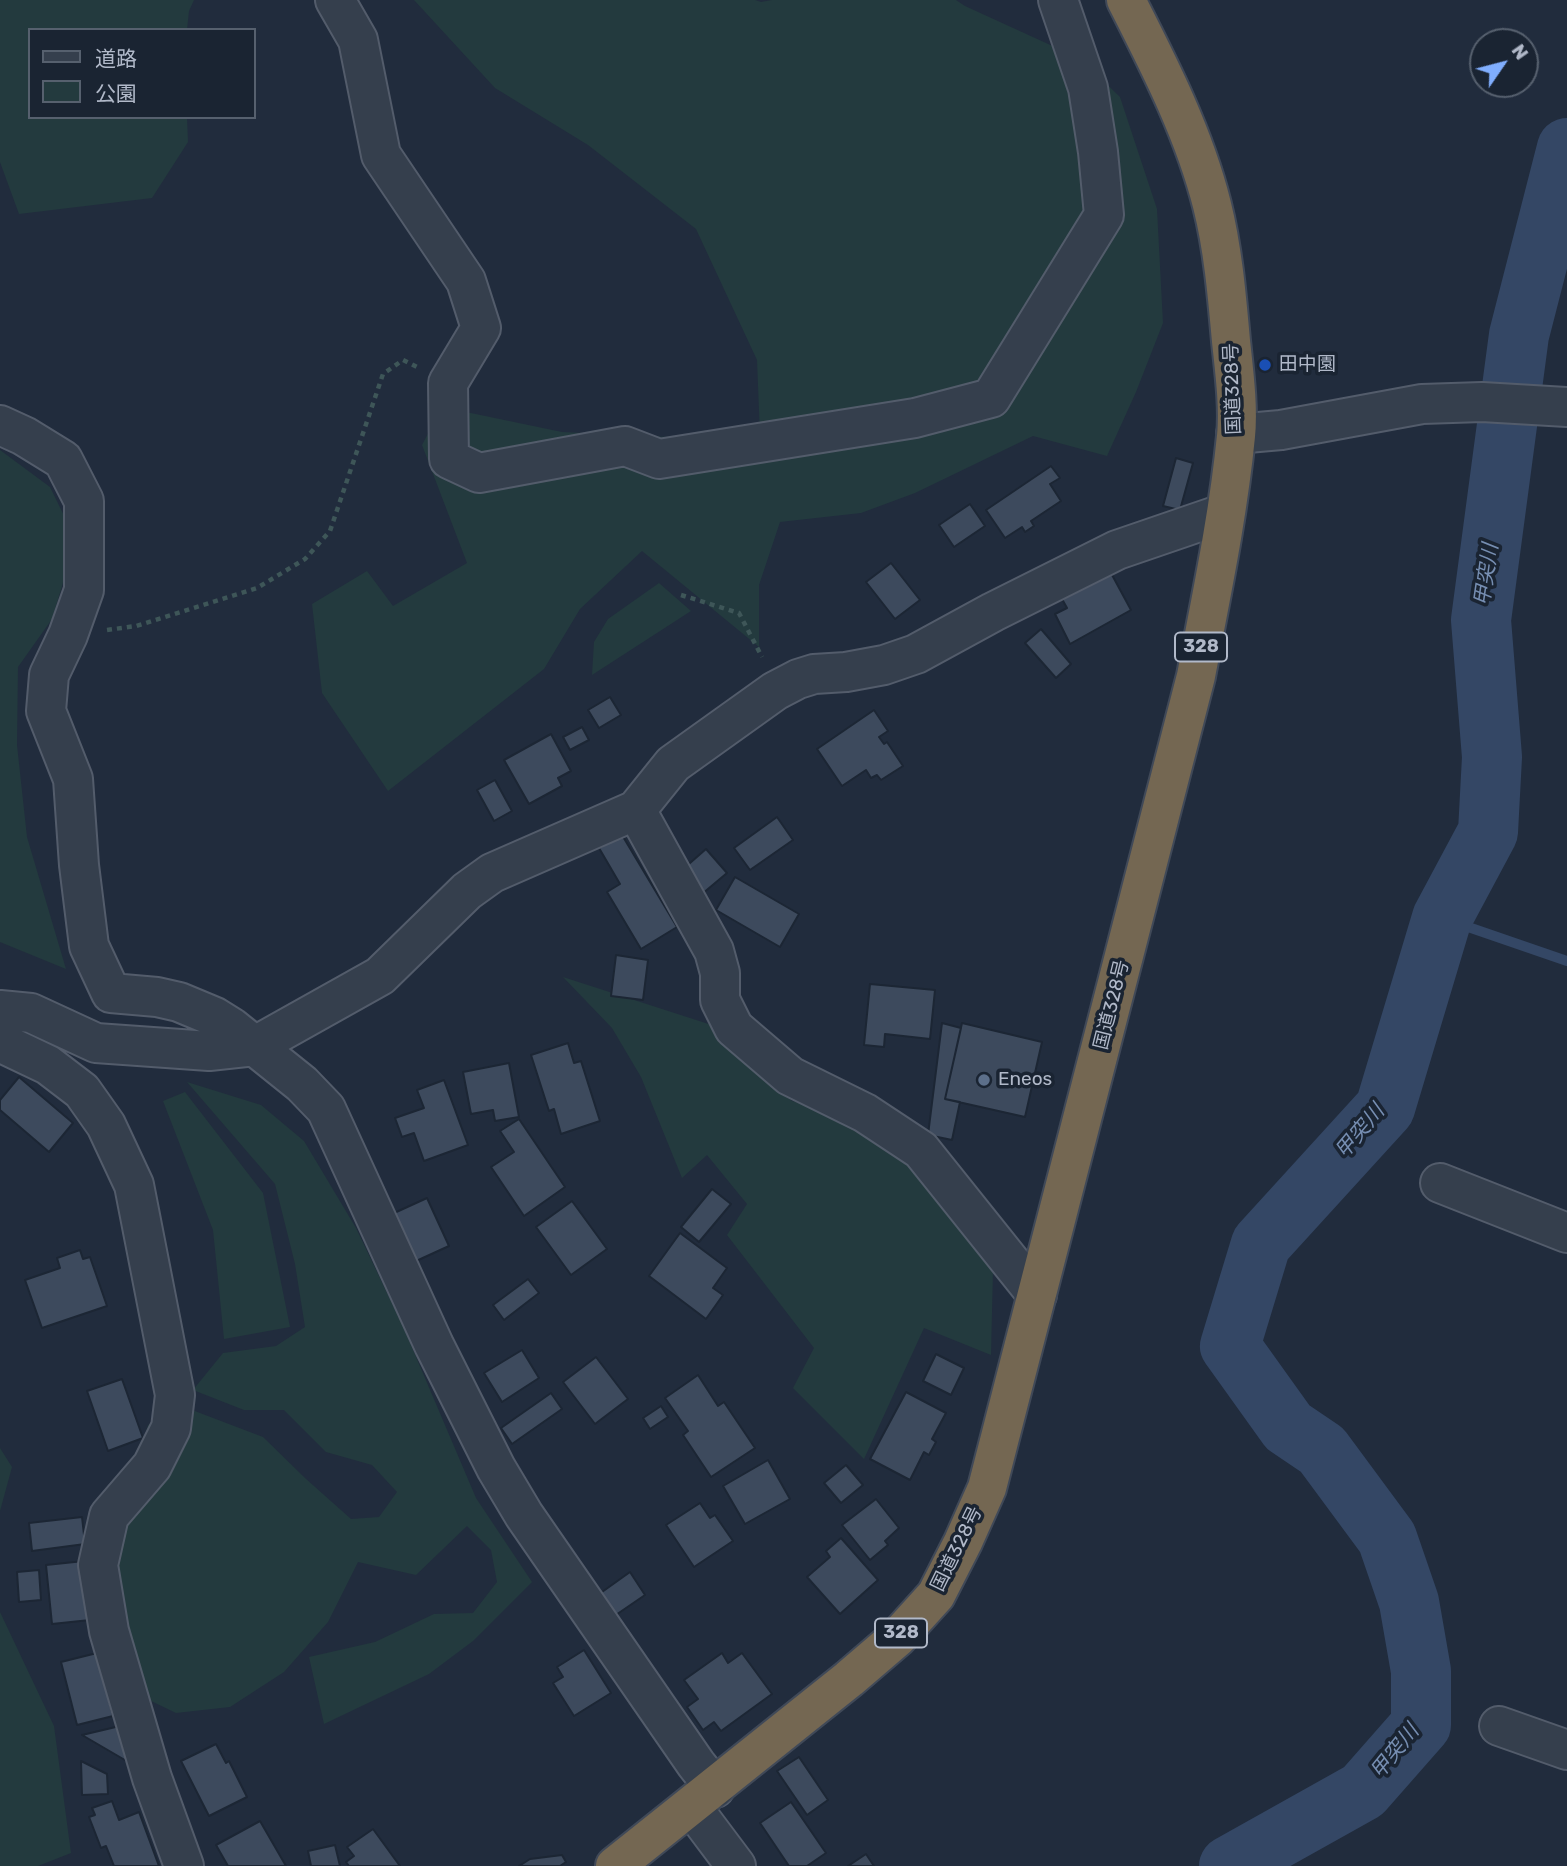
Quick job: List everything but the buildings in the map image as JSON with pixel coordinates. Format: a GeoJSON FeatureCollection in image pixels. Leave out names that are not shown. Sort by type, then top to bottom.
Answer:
{"type":"FeatureCollection","features":[{"type":"Feature","properties":{"kind":"highway","name":"国道328号"},"geometry":{"type":"LineString","coordinates":[[615,1866],[898,1637],[936,1595],[987,1488],[1196,676],[1226,513],[1236,434],[1226,285],[1212,204],[1191,139],[1158,63],[1126,0]]}},
{"type":"Feature","properties":{"kind":"street"},"geometry":{"type":"LineString","coordinates":[[335,0],[358,40],[381,155],[466,281],[481,328],[448,383],[449,459],[479,473],[625,446],[659,459],[915,418],[991,398],[1104,215],[1088,88],[1058,0]]}},
{"type":"Feature","properties":{"kind":"street"},"geometry":{"type":"LineString","coordinates":[[1236,434],[1281,430],[1422,404],[1482,402],[1557,407]]}},
{"type":"Feature","properties":{"kind":"street"},"geometry":{"type":"LineString","coordinates":[[0,425],[63,460],[84,501],[84,590],[68,635],[49,675],[46,711],[73,779],[79,865],[89,946],[111,993],[179,1002],[215,1017],[302,1084],[326,1110],[434,1345],[496,1468],[532,1527],[688,1752],[703,1797],[736,1866]]}},
{"type":"Feature","properties":{"kind":"street"},"geometry":{"type":"LineString","coordinates":[[0,1010],[31,1013],[96,1043],[209,1051],[255,1046],[380,976],[467,891],[492,873],[636,810],[673,764],[779,689],[814,674],[884,665],[916,654],[1117,550],[1226,513]]}},
{"type":"Feature","properties":{"kind":"street"},"geometry":{"type":"LineString","coordinates":[[636,810],[714,951],[720,973],[720,1000],[734,1028],[790,1076],[865,1113],[921,1150],[1037,1295]]}},
{"type":"Feature","properties":{"kind":"street"},"geometry":{"type":"LineString","coordinates":[[0,1044],[48,1065],[82,1091],[106,1125],[134,1185],[175,1395],[171,1429],[152,1465],[109,1516],[98,1565],[108,1631],[152,1778],[184,1866]]}},
{"type":"Feature","properties":{"kind":"street"},"geometry":{"type":"LineString","coordinates":[[1440,1182],[1567,1233]]}},
{"type":"Feature","properties":{"kind":"street"},"geometry":{"type":"LineString","coordinates":[[1499,1726],[1567,1750]]}},
{"type":"Feature","properties":{"kind":"path"},"geometry":{"type":"LineString","coordinates":[[68,635],[136,626],[257,588],[305,559],[330,531],[383,374],[403,360],[448,383]]}},
{"type":"Feature","properties":{"kind":"path"},"geometry":{"type":"LineString","coordinates":[[681,595],[739,613],[779,689]]}},
{"type":"Feature","properties":{"kind":"green space"},"geometry":{"type":"Polygon","coordinates":[[[0,0],[194,0],[189,11],[187,28],[28,28],[28,119],[187,119],[188,142],[152,198],[19,214],[0,162],[0,0]]]}},
{"type":"Feature","properties":{"kind":"green space"},"geometry":{"type":"Polygon","coordinates":[[[414,0],[956,0],[1081,59],[1120,97],[1157,209],[1163,323],[1107,456],[1033,436],[915,493],[861,513],[780,522],[759,585],[759,647],[642,551],[580,609],[544,669],[388,791],[322,693],[312,604],[367,571],[393,606],[467,563],[422,445],[442,407],[562,432],[670,437],[760,436],[757,360],[696,229],[588,145],[495,88],[414,0]]]}},
{"type":"Feature","properties":{"kind":"green space"},"geometry":{"type":"Polygon","coordinates":[[[0,450],[50,487],[76,540],[52,619],[18,667],[17,745],[27,837],[66,969],[0,942],[0,450]]]}},
{"type":"Feature","properties":{"kind":"green space"},"geometry":{"type":"Polygon","coordinates":[[[659,583],[691,611],[592,675],[594,642],[608,619],[659,583]]]}},
{"type":"Feature","properties":{"kind":"green space"},"geometry":{"type":"Polygon","coordinates":[[[563,977],[724,1029],[746,1061],[792,1101],[858,1117],[925,1170],[993,1270],[991,1355],[924,1328],[864,1459],[793,1388],[814,1348],[727,1235],[747,1204],[707,1155],[682,1178],[641,1077],[612,1028],[563,977]]]}},
{"type":"Feature","properties":{"kind":"green space"},"geometry":{"type":"Polygon","coordinates":[[[187,1082],[261,1105],[304,1141],[356,1228],[402,1324],[476,1498],[532,1582],[473,1641],[429,1674],[324,1724],[309,1657],[375,1642],[434,1614],[473,1613],[497,1582],[491,1550],[467,1526],[416,1575],[358,1562],[328,1622],[284,1672],[230,1707],[176,1713],[147,1699],[131,1660],[104,1508],[137,1463],[148,1425],[179,1405],[263,1437],[351,1519],[379,1517],[397,1492],[372,1465],[326,1452],[284,1410],[244,1410],[193,1390],[223,1353],[276,1346],[305,1327],[295,1264],[275,1184],[187,1082]]]}},
{"type":"Feature","properties":{"kind":"green space"},"geometry":{"type":"Polygon","coordinates":[[[185,1092],[263,1193],[290,1327],[224,1339],[213,1230],[163,1101],[185,1092]]]}},
{"type":"Feature","properties":{"kind":"green space"},"geometry":{"type":"Polygon","coordinates":[[[0,1448],[12,1467],[0,1511],[0,1448]]]}},
{"type":"Feature","properties":{"kind":"green space"},"geometry":{"type":"Polygon","coordinates":[[[0,1612],[54,1726],[71,1853],[38,1866],[0,1866],[0,1612]]]}},
{"type":"Feature","properties":{"kind":"waterway","name":"甲突川"},"geometry":{"type":"LineString","coordinates":[[1229,1866],[1363,1791],[1421,1725],[1421,1671],[1409,1602],[1387,1538],[1322,1450],[1288,1427],[1230,1346],[1261,1244],[1385,1108],[1442,918],[1488,832],[1492,757],[1481,620],[1519,335],[1567,148]]}},
{"type":"Feature","properties":{"kind":"waterway"},"geometry":{"type":"LineString","coordinates":[[1442,918],[1567,961]]}},
{"type":"Feature","properties":{"kind":"place","name":"田中園"},"geometry":{"type":"Point","coordinates":[1265,365]}},
{"type":"Feature","properties":{"kind":"place","name":"Eneos"},"geometry":{"type":"Point","coordinates":[984,1080]}}]}
